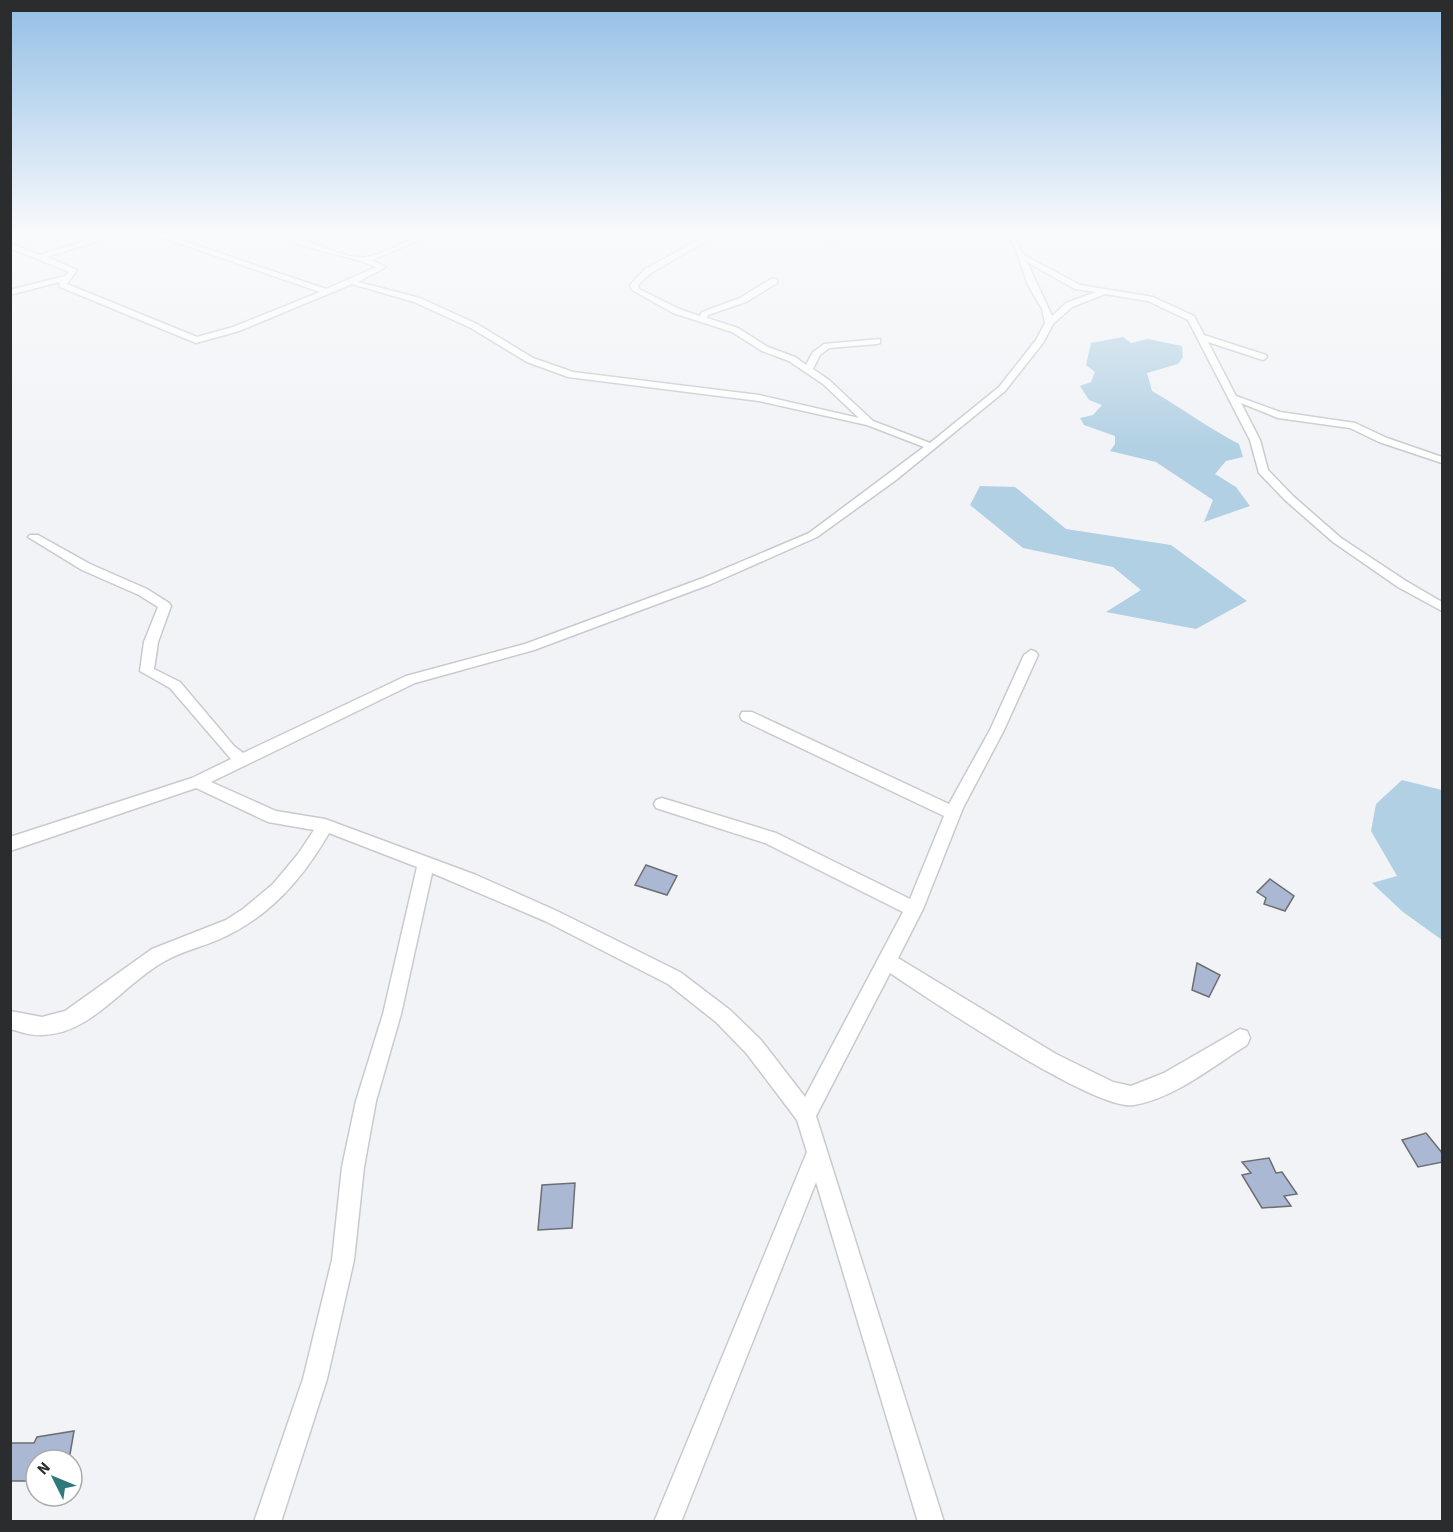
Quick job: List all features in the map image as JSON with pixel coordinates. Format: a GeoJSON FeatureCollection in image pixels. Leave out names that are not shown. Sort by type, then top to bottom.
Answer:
{"type":"FeatureCollection","features":[{"type":"Feature","properties":{"kind":"street"},"geometry":{"type":"LineString","coordinates":[[113,305],[196,340],[236,329],[294,305]]}},
{"type":"Feature","properties":{"kind":"street"},"geometry":{"type":"LineString","coordinates":[[429,305],[474,326],[530,360],[571,375],[759,398],[870,423],[932,447]]}},
{"type":"Feature","properties":{"kind":"street"},"geometry":{"type":"LineString","coordinates":[[666,305],[735,330],[765,349],[792,359],[847,399],[870,423]]}},
{"type":"Feature","properties":{"kind":"street"},"geometry":{"type":"LineString","coordinates":[[703,319],[705,314],[728,305]]}},
{"type":"Feature","properties":{"kind":"street"},"geometry":{"type":"LineString","coordinates":[[1044,305],[1049,324]]}},
{"type":"Feature","properties":{"kind":"street"},"geometry":{"type":"LineString","coordinates":[[10,844],[197,782],[411,679],[529,646],[707,581],[813,535],[932,447],[1002,389],[1040,341],[1049,324],[1069,305]]}},
{"type":"Feature","properties":{"kind":"street"},"geometry":{"type":"LineString","coordinates":[[1168,305],[1191,318],[1202,337],[1255,440],[1263,471],[1289,498],[1337,540],[1402,584],[1443,607]]}},
{"type":"Feature","properties":{"kind":"street"},"geometry":{"type":"LineString","coordinates":[[1202,337],[1263,357]]}},
{"type":"Feature","properties":{"kind":"street"},"geometry":{"type":"LineString","coordinates":[[808,370],[816,354],[827,346],[877,341]]}},
{"type":"Feature","properties":{"kind":"street"},"geometry":{"type":"LineString","coordinates":[[1235,398],[1278,415],[1352,425],[1383,440],[1443,460]]}},
{"type":"Feature","properties":{"kind":"street"},"geometry":{"type":"LineString","coordinates":[[34,537],[86,567],[143,592],[165,606],[151,642],[147,671],[175,685],[229,750],[242,760]]}},
{"type":"Feature","properties":{"kind":"street"},"geometry":{"type":"LineString","coordinates":[[806,1115],[914,909],[953,813],[997,730],[1031,655]]}},
{"type":"Feature","properties":{"kind":"street"},"geometry":{"type":"LineString","coordinates":[[747,716],[953,813]]}},
{"type":"Feature","properties":{"kind":"street"},"geometry":{"type":"LineString","coordinates":[[197,782],[274,817],[326,825],[470,880],[551,916],[674,978],[723,1016],[754,1047],[806,1115],[931,1521]]}},
{"type":"Feature","properties":{"kind":"street"},"geometry":{"type":"LineString","coordinates":[[662,804],[770,838],[914,909]]}},
{"type":"Feature","properties":{"kind":"street"},"geometry":{"type":"LineString","coordinates":[[10,1020],[43,1026],[65,1022],[156,956],[242,920],[290,880],[308,857],[326,825]]}},
{"type":"Feature","properties":{"kind":"street"},"geometry":{"type":"LineString","coordinates":[[267,1521],[315,1379],[343,1260],[353,1167],[366,1101],[392,1014],[426,864]]}},
{"type":"Feature","properties":{"kind":"street"},"geometry":{"type":"LineString","coordinates":[[888,962],[1018,1042],[1114,1093],[1131,1096],[1151,1090],[1240,1038]]}},
{"type":"Feature","properties":{"kind":"street"},"geometry":{"type":"LineString","coordinates":[[667,1521],[818,1150]]}},
{"type":"Feature","properties":{"kind":"water"},"geometry":{"type":"Polygon","coordinates":[[[1123,337],[1131,343],[1148,339],[1182,346],[1183,357],[1178,364],[1147,373],[1152,391],[1239,444],[1243,457],[1226,461],[1215,474],[1236,487],[1250,506],[1204,522],[1213,500],[1156,462],[1110,451],[1115,444],[1115,436],[1084,425],[1080,418],[1093,415],[1102,405],[1089,400],[1080,386],[1091,382],[1095,372],[1086,365],[1091,343],[1123,337]]]}},
{"type":"Feature","properties":{"kind":"water"},"geometry":{"type":"Polygon","coordinates":[[[980,486],[1015,487],[1066,529],[1171,545],[1247,601],[1196,629],[1106,612],[1141,590],[1113,567],[1023,548],[970,505],[980,486]]]}},
{"type":"Feature","properties":{"kind":"water"},"geometry":{"type":"Polygon","coordinates":[[[1402,780],[1442,790],[1442,940],[1403,912],[1372,883],[1397,876],[1371,831],[1376,804],[1402,780]]]}},
{"type":"Feature","properties":{"kind":"building"},"geometry":{"type":"Polygon","coordinates":[[[646,865],[677,876],[667,895],[635,885],[646,865]]]}},
{"type":"Feature","properties":{"kind":"building"},"geometry":{"type":"Polygon","coordinates":[[[1270,879],[1294,896],[1285,911],[1264,904],[1266,898],[1257,892],[1270,879]]]}},
{"type":"Feature","properties":{"kind":"building"},"geometry":{"type":"Polygon","coordinates":[[[1197,963],[1220,975],[1209,997],[1192,990],[1197,963]]]}},
{"type":"Feature","properties":{"kind":"building"},"geometry":{"type":"Polygon","coordinates":[[[1426,1133],[1443,1154],[1443,1162],[1418,1167],[1402,1140],[1426,1133]]]}},
{"type":"Feature","properties":{"kind":"building"},"geometry":{"type":"Polygon","coordinates":[[[1269,1158],[1276,1173],[1282,1172],[1297,1194],[1284,1196],[1291,1206],[1262,1208],[1242,1175],[1251,1173],[1242,1162],[1269,1158]]]}},
{"type":"Feature","properties":{"kind":"building"},"geometry":{"type":"Polygon","coordinates":[[[575,1183],[572,1228],[538,1230],[542,1185],[575,1183]]]}},
{"type":"Feature","properties":{"kind":"building"},"geometry":{"type":"Polygon","coordinates":[[[74,1431],[71,1448],[24,1448],[24,1481],[10,1481],[10,1443],[34,1443],[37,1437],[74,1431]]]}}]}
